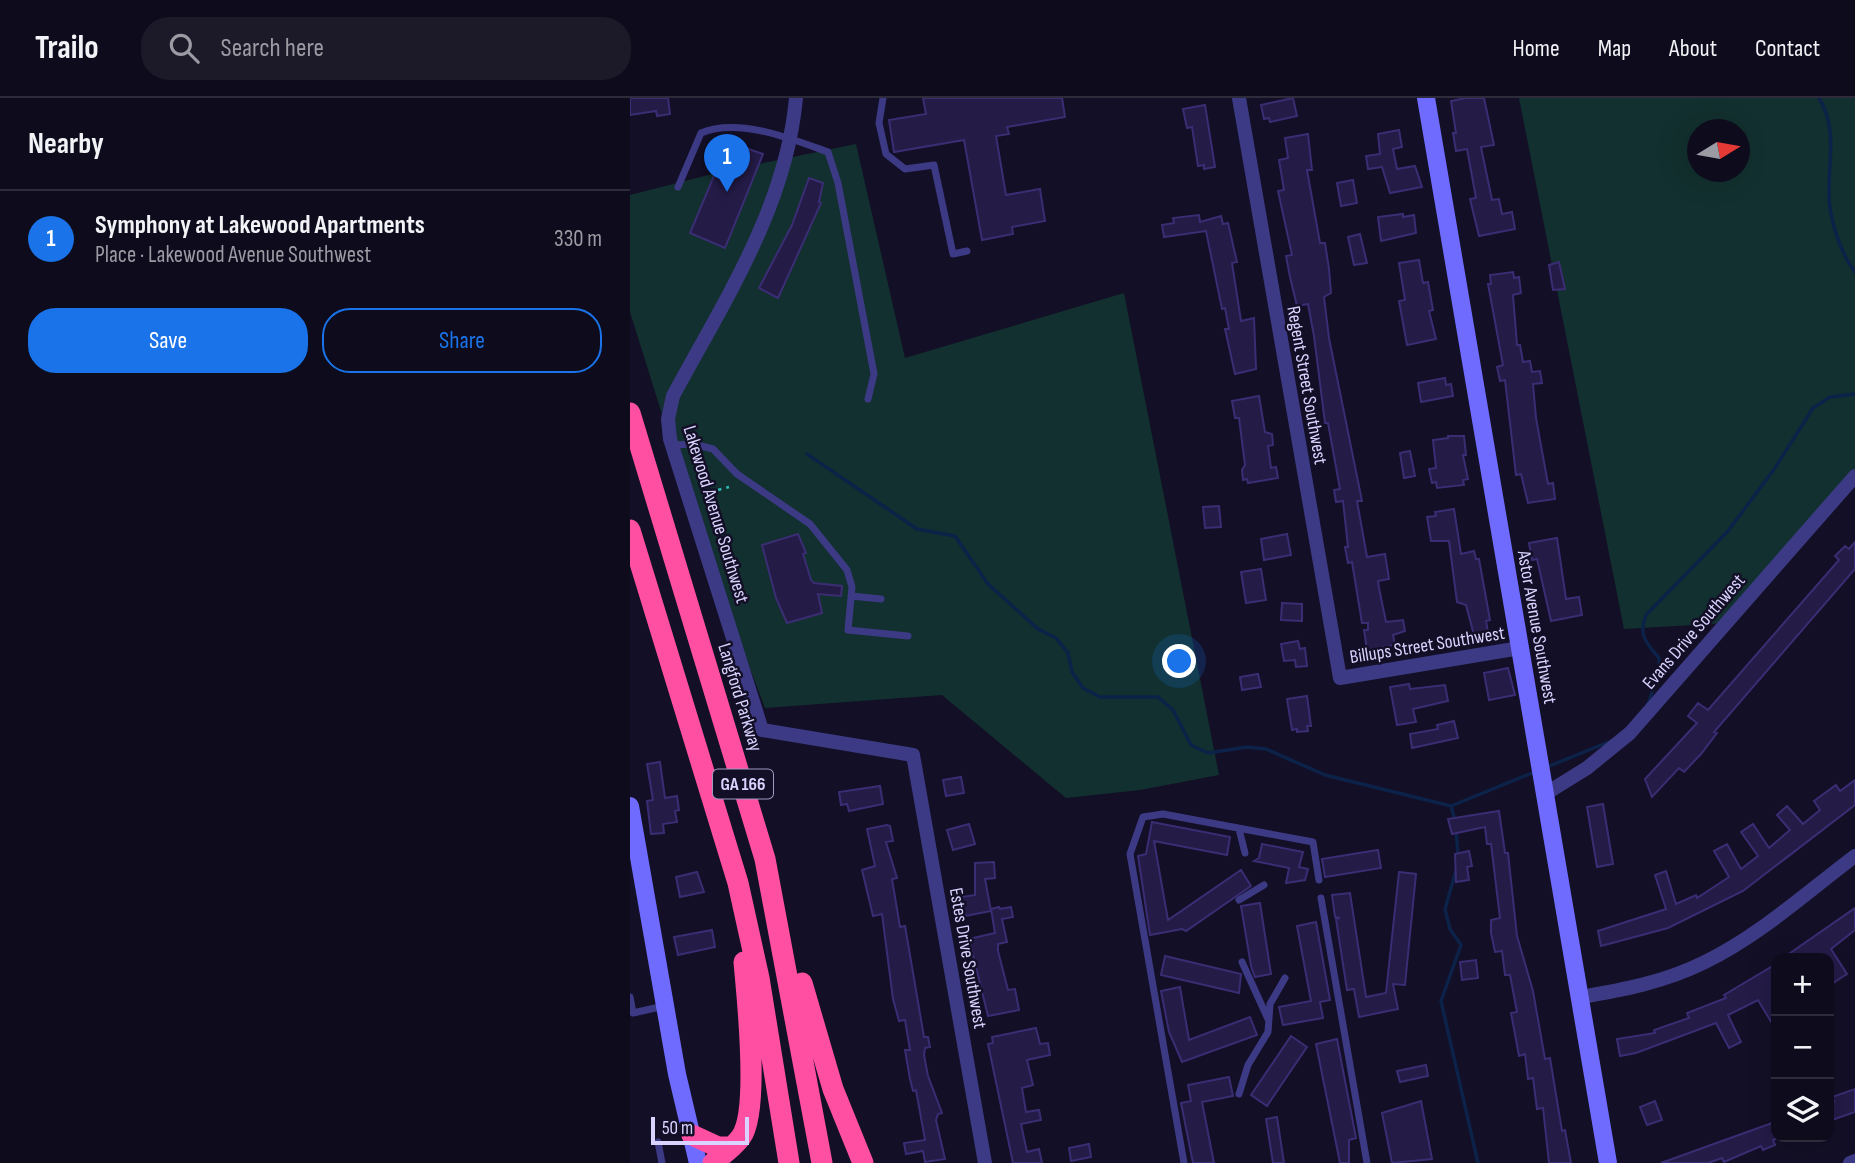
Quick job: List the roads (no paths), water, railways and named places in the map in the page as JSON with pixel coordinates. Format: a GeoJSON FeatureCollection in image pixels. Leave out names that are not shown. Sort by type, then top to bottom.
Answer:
{"type":"FeatureCollection","features":[{"type":"Feature","properties":{"kind":"highway","name":"Langford Parkway"},"geometry":{"type":"LineString","coordinates":[[630,413],[765,859],[822,1163]]}},
{"type":"Feature","properties":{"kind":"highway","name":"GA 166"},"geometry":{"type":"LineString","coordinates":[[630,530],[738,883],[759,978],[789,1163]]}},
{"type":"Feature","properties":{"kind":"highway"},"geometry":{"type":"LineString","coordinates":[[765,859],[833,1089],[863,1163]]}},
{"type":"Feature","properties":{"kind":"highway"},"geometry":{"type":"LineString","coordinates":[[713,1163],[732,1147],[747,1126],[751,1092],[738,883]]}},
{"type":"Feature","properties":{"kind":"highway"},"geometry":{"type":"LineString","coordinates":[[692,1135],[718,1147],[732,1147]]}},
{"type":"Feature","properties":{"kind":"street","name":"Regent Street Southwest"},"geometry":{"type":"LineString","coordinates":[[1239,98],[1340,678]]}},
{"type":"Feature","properties":{"kind":"street","name":"Astor Avenue Southwest"},"geometry":{"type":"LineString","coordinates":[[1426,98],[1608,1163]]}},
{"type":"Feature","properties":{"kind":"street","name":"Lakewood Avenue Southwest"},"geometry":{"type":"LineString","coordinates":[[792,99],[790,139],[783,171],[760,233],[673,396],[668,419],[672,445],[762,730],[913,755],[915,759]]}},
{"type":"Feature","properties":{"kind":"street","name":"Evans Drive Southwest"},"geometry":{"type":"LineString","coordinates":[[1545,794],[1587,768],[1630,733],[1855,477]]}},
{"type":"Feature","properties":{"kind":"street","name":"Billups Street Southwest"},"geometry":{"type":"LineString","coordinates":[[1340,678],[1520,648]]}},
{"type":"Feature","properties":{"kind":"street","name":"Estes Drive Southwest"},"geometry":{"type":"LineString","coordinates":[[915,759],[985,1163]]}},
{"type":"Feature","properties":{"kind":"street"},"geometry":{"type":"LineString","coordinates":[[630,806],[665,1006],[698,1163]]}},
{"type":"Feature","properties":{"kind":"street"},"geometry":{"type":"LineString","coordinates":[[1580,997],[1628,989],[1705,962],[1742,941],[1855,856]]}},
{"type":"Feature","properties":{"kind":"street"},"geometry":{"type":"LineString","coordinates":[[1850,1163],[1855,1161]]}},
{"type":"Feature","properties":{"kind":"lane"},"geometry":{"type":"LineString","coordinates":[[883,98],[879,123],[886,154],[905,169],[934,165],[953,254],[967,251]]}},
{"type":"Feature","properties":{"kind":"lane"},"geometry":{"type":"LineString","coordinates":[[678,187],[701,133],[708,130],[739,129],[790,139],[828,152],[838,183],[873,374],[868,399]]}},
{"type":"Feature","properties":{"kind":"lane"},"geometry":{"type":"LineString","coordinates":[[672,445],[694,444],[713,449],[737,474],[810,524],[847,570],[851,596],[848,630],[908,636]]}},
{"type":"Feature","properties":{"kind":"lane"},"geometry":{"type":"LineString","coordinates":[[851,596],[881,599]]}},
{"type":"Feature","properties":{"kind":"lane"},"geometry":{"type":"LineString","coordinates":[[1184,1163],[1130,854],[1143,817],[1163,814],[1313,842],[1319,880]]}},
{"type":"Feature","properties":{"kind":"lane"},"geometry":{"type":"LineString","coordinates":[[1239,829],[1245,853]]}},
{"type":"Feature","properties":{"kind":"lane"},"geometry":{"type":"LineString","coordinates":[[1239,900],[1264,885]]}},
{"type":"Feature","properties":{"kind":"lane"},"geometry":{"type":"LineString","coordinates":[[1321,898],[1367,1163]]}},
{"type":"Feature","properties":{"kind":"lane"},"geometry":{"type":"LineString","coordinates":[[1242,962],[1268,1019]]}},
{"type":"Feature","properties":{"kind":"lane"},"geometry":{"type":"LineString","coordinates":[[1239,1094],[1248,1065],[1268,1032],[1270,1004],[1285,978]]}},
{"type":"Feature","properties":{"kind":"lane"},"geometry":{"type":"LineString","coordinates":[[630,997],[631,1013],[665,1006]]}},
{"type":"Feature","properties":{"kind":"lane"},"geometry":{"type":"LineString","coordinates":[[658,1142],[662,1163]]}},
{"type":"Feature","properties":{"kind":"waterway"},"geometry":{"type":"LineString","coordinates":[[1819,98],[1825,109],[1830,131],[1829,199],[1833,221],[1839,243],[1855,272]]}},
{"type":"Feature","properties":{"kind":"waterway"},"geometry":{"type":"LineString","coordinates":[[1648,704],[1659,672],[1659,658],[1643,634],[1646,615],[1728,531],[1775,468],[1813,408],[1830,397],[1855,394]]}},
{"type":"Feature","properties":{"kind":"waterway"},"geometry":{"type":"LineString","coordinates":[[807,454],[917,529],[955,536],[988,584],[1038,629],[1056,638],[1068,653],[1072,672],[1083,688],[1100,697],[1158,697],[1173,710],[1191,745],[1208,753],[1247,747],[1266,749],[1325,775],[1451,806],[1537,771]]}},
{"type":"Feature","properties":{"kind":"waterway"},"geometry":{"type":"LineString","coordinates":[[1547,767],[1611,741]]}},
{"type":"Feature","properties":{"kind":"waterway"},"geometry":{"type":"LineString","coordinates":[[1451,806],[1455,821]]}},
{"type":"Feature","properties":{"kind":"waterway"},"geometry":{"type":"LineString","coordinates":[[1456,829],[1458,856]]}},
{"type":"Feature","properties":{"kind":"waterway"},"geometry":{"type":"LineString","coordinates":[[1457,867],[1445,909],[1450,929],[1461,945],[1441,1001],[1478,1163]]}},
{"type":"Feature","properties":{"kind":"place","name":"Symphony at Lakewood Apartments"},"geometry":{"type":"Point","coordinates":[727,192]}}]}
